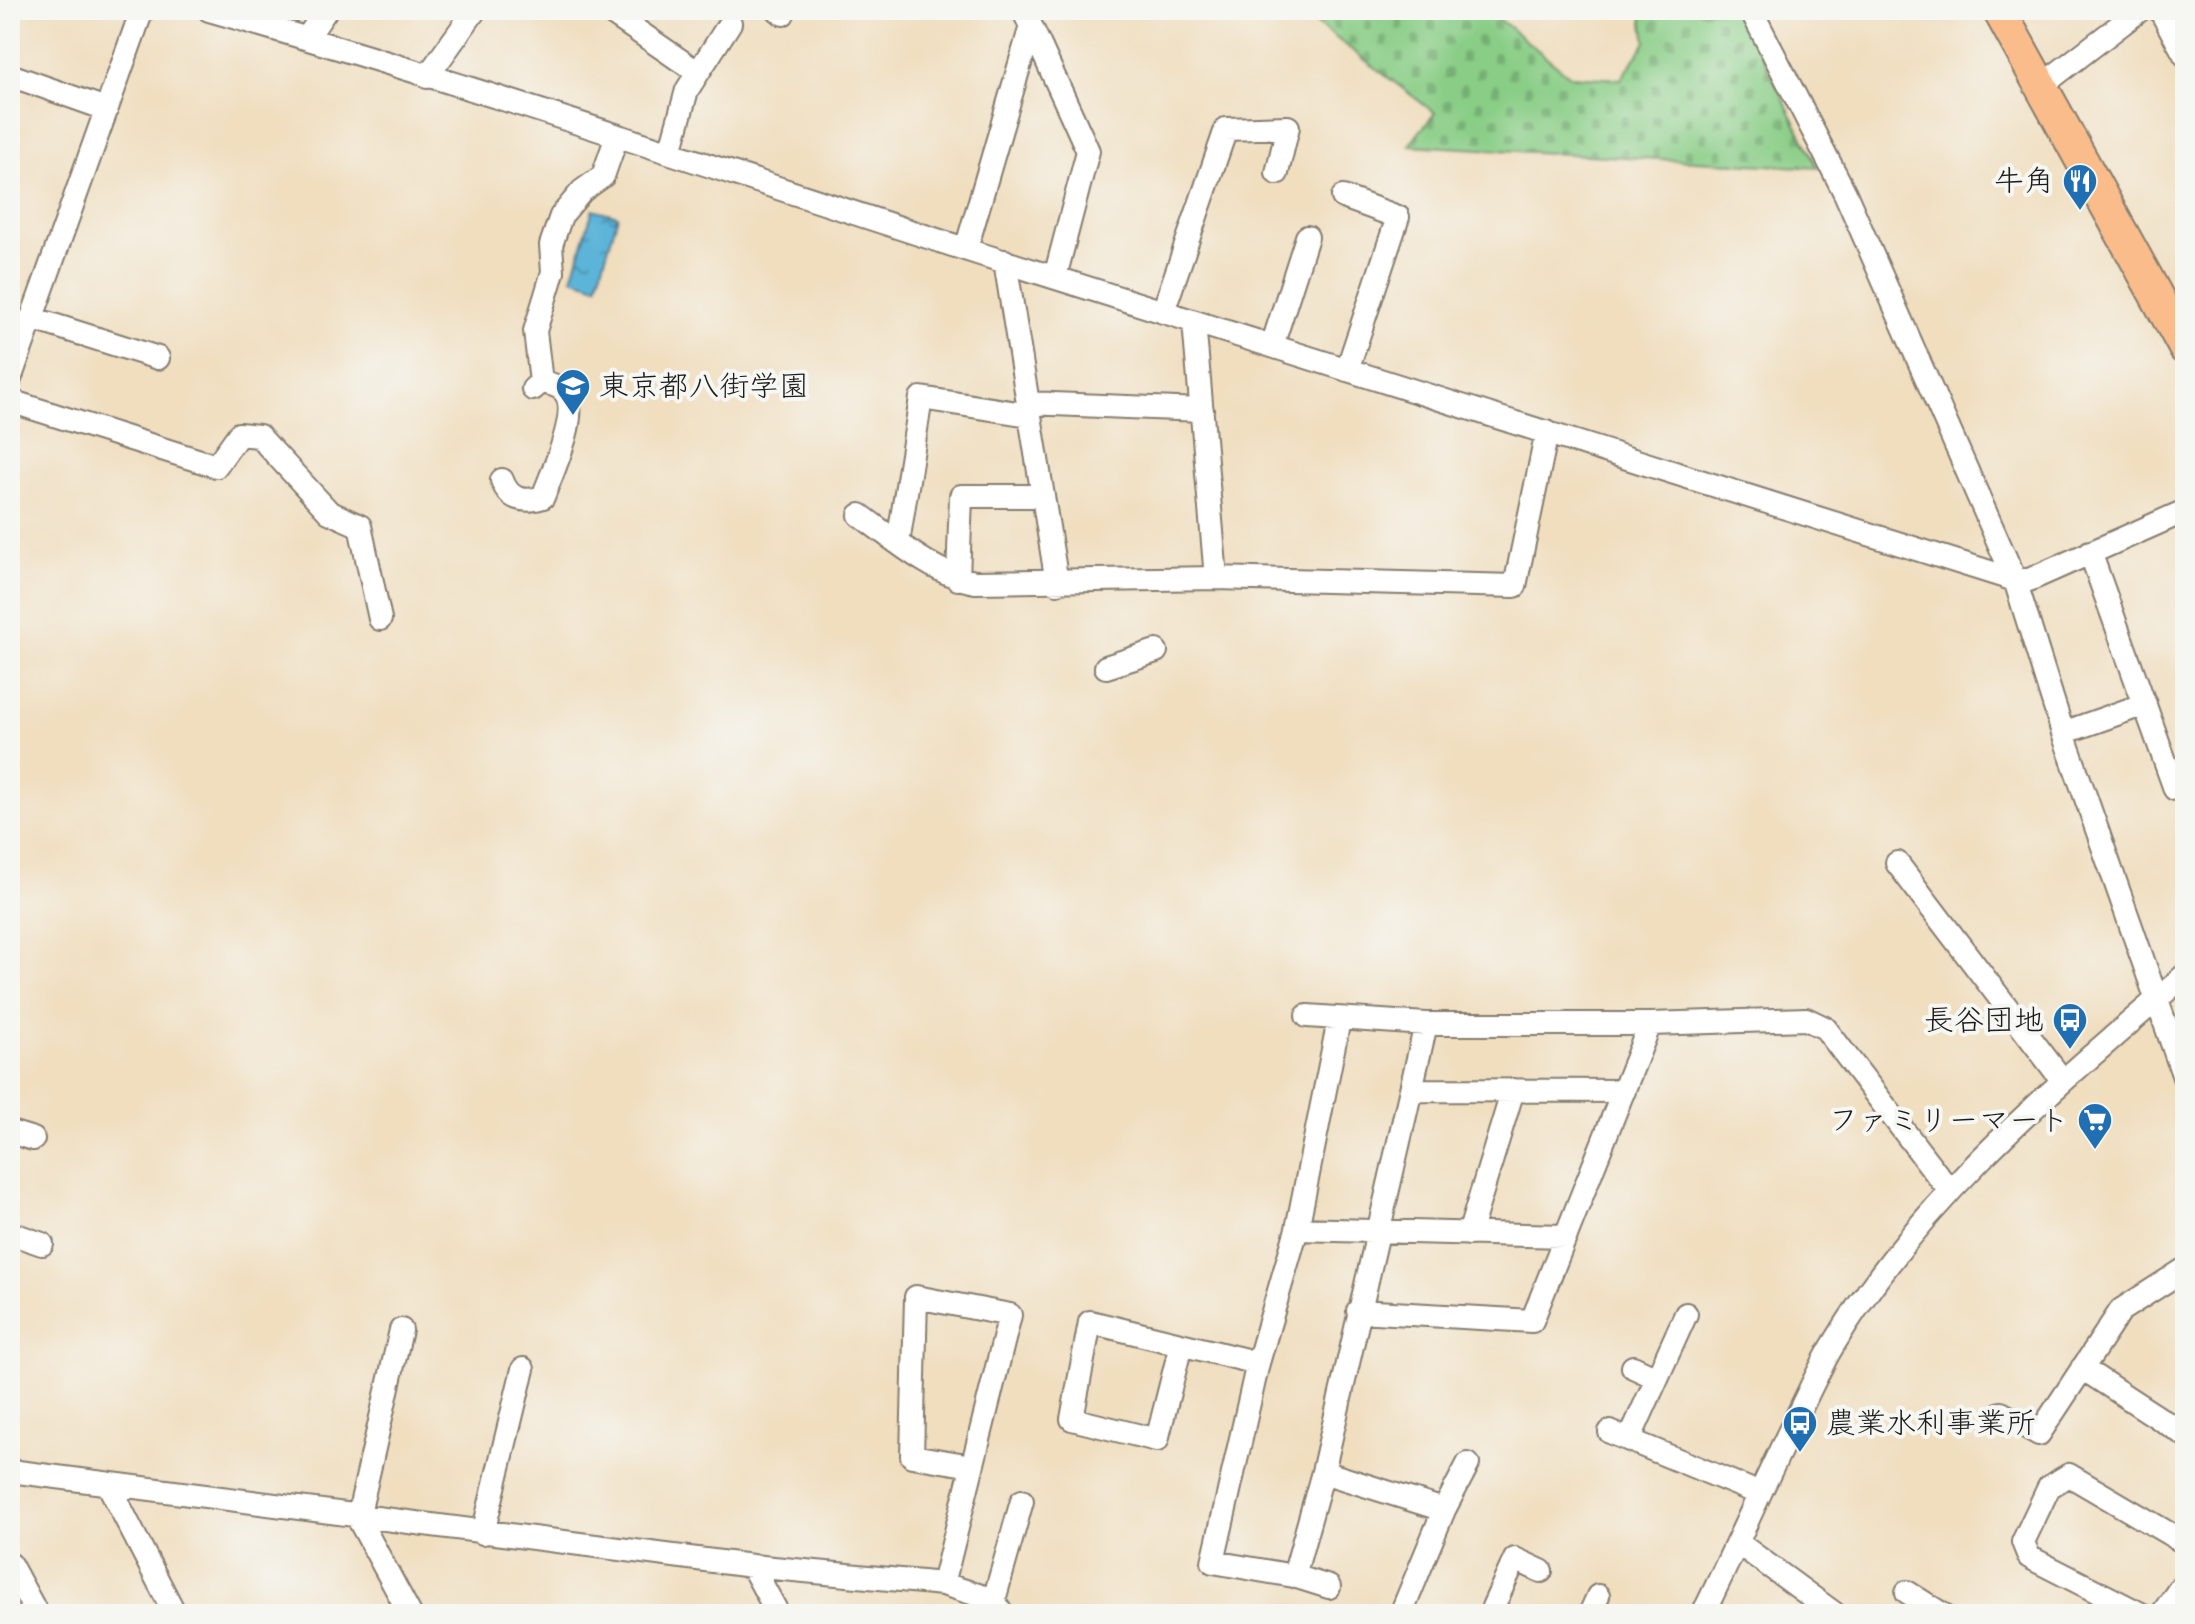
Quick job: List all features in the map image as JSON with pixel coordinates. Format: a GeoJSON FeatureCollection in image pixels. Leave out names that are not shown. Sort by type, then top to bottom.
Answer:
{"type":"FeatureCollection","features":[{"type":"Feature","properties":{"kind":"highway"},"geometry":{"type":"LineString","coordinates":[[1999,10],[2185,348]]}},
{"type":"Feature","properties":{"kind":"street"},"geometry":{"type":"LineString","coordinates":[[10,379],[142,10]]}},
{"type":"Feature","properties":{"kind":"street"},"geometry":{"type":"LineString","coordinates":[[209,10],[670,152],[1194,322],[2015,580],[2029,580],[2185,511]]}},
{"type":"Feature","properties":{"kind":"street"},"geometry":{"type":"LineString","coordinates":[[307,38],[326,10]]}},
{"type":"Feature","properties":{"kind":"street"},"geometry":{"type":"LineString","coordinates":[[427,77],[475,10]]}},
{"type":"Feature","properties":{"kind":"street"},"geometry":{"type":"LineString","coordinates":[[607,10],[697,72]]}},
{"type":"Feature","properties":{"kind":"street"},"geometry":{"type":"LineString","coordinates":[[1751,10],[1845,193],[2015,580],[2063,733],[2185,1080]]}},
{"type":"Feature","properties":{"kind":"street"},"geometry":{"type":"LineString","coordinates":[[2041,86],[2140,10]]}},
{"type":"Feature","properties":{"kind":"street"},"geometry":{"type":"LineString","coordinates":[[2160,10],[2185,55]]}},
{"type":"Feature","properties":{"kind":"street"},"geometry":{"type":"LineString","coordinates":[[966,249],[1027,18]]}},
{"type":"Feature","properties":{"kind":"street"},"geometry":{"type":"LineString","coordinates":[[1027,18],[1088,151],[1055,277]]}},
{"type":"Feature","properties":{"kind":"street"},"geometry":{"type":"LineString","coordinates":[[670,152],[687,90],[730,23]]}},
{"type":"Feature","properties":{"kind":"street"},"geometry":{"type":"LineString","coordinates":[[10,75],[106,109]]}},
{"type":"Feature","properties":{"kind":"street"},"geometry":{"type":"LineString","coordinates":[[1163,312],[1226,129],[1288,127],[1277,173]]}},
{"type":"Feature","properties":{"kind":"street"},"geometry":{"type":"LineString","coordinates":[[502,480],[505,490],[518,498],[529,502],[543,497],[571,417],[570,401],[561,388],[537,386],[535,331],[553,272],[551,245],[561,216],[582,191],[603,176],[617,136]]}},
{"type":"Feature","properties":{"kind":"street"},"geometry":{"type":"LineString","coordinates":[[1343,197],[1398,217],[1347,370]]}},
{"type":"Feature","properties":{"kind":"street"},"geometry":{"type":"LineString","coordinates":[[1272,346],[1307,237]]}},
{"type":"Feature","properties":{"kind":"street"},"geometry":{"type":"LineString","coordinates":[[1005,261],[1057,583]]}},
{"type":"Feature","properties":{"kind":"street"},"geometry":{"type":"LineString","coordinates":[[31,318],[158,358]]}},
{"type":"Feature","properties":{"kind":"street"},"geometry":{"type":"LineString","coordinates":[[1194,322],[1216,578]]}},
{"type":"Feature","properties":{"kind":"street"},"geometry":{"type":"LineString","coordinates":[[898,543],[921,398],[1029,409],[1202,410]]}},
{"type":"Feature","properties":{"kind":"street"},"geometry":{"type":"LineString","coordinates":[[10,401],[216,466],[239,434],[259,436],[329,512],[360,526],[380,619]]}},
{"type":"Feature","properties":{"kind":"street"},"geometry":{"type":"LineString","coordinates":[[860,515],[898,543],[958,579],[975,582],[1216,578],[1515,586],[1547,432]]}},
{"type":"Feature","properties":{"kind":"street"},"geometry":{"type":"LineString","coordinates":[[958,579],[961,496],[1043,496]]}},
{"type":"Feature","properties":{"kind":"street"},"geometry":{"type":"LineString","coordinates":[[2090,552],[2175,789]]}},
{"type":"Feature","properties":{"kind":"street"},"geometry":{"type":"LineString","coordinates":[[1106,667],[1156,651]]}},
{"type":"Feature","properties":{"kind":"street"},"geometry":{"type":"LineString","coordinates":[[2063,733],[2145,704]]}},
{"type":"Feature","properties":{"kind":"street"},"geometry":{"type":"LineString","coordinates":[[1897,863],[2063,1081]]}},
{"type":"Feature","properties":{"kind":"street"},"geometry":{"type":"LineString","coordinates":[[1703,1614],[1738,1543],[1758,1493],[1832,1347],[1882,1273],[1949,1190],[2026,1114],[2185,975]]}},
{"type":"Feature","properties":{"kind":"street"},"geometry":{"type":"LineString","coordinates":[[1307,1016],[1426,1024],[1650,1024],[1806,1019],[1825,1028],[1949,1190]]}},
{"type":"Feature","properties":{"kind":"street"},"geometry":{"type":"LineString","coordinates":[[1329,1587],[1294,1576],[1213,1562],[1258,1363],[1297,1229],[1339,1020]]}},
{"type":"Feature","properties":{"kind":"street"},"geometry":{"type":"LineString","coordinates":[[1294,1576],[1323,1472],[1426,1024]]}},
{"type":"Feature","properties":{"kind":"street"},"geometry":{"type":"LineString","coordinates":[[1358,1311],[1532,1321],[1650,1024]]}},
{"type":"Feature","properties":{"kind":"street"},"geometry":{"type":"LineString","coordinates":[[1411,1090],[1624,1091]]}},
{"type":"Feature","properties":{"kind":"street"},"geometry":{"type":"LineString","coordinates":[[1469,1234],[1513,1090]]}},
{"type":"Feature","properties":{"kind":"street"},"geometry":{"type":"LineString","coordinates":[[10,1132],[33,1139]]}},
{"type":"Feature","properties":{"kind":"street"},"geometry":{"type":"LineString","coordinates":[[1297,1229],[1566,1236]]}},
{"type":"Feature","properties":{"kind":"street"},"geometry":{"type":"LineString","coordinates":[[10,1233],[42,1244]]}},
{"type":"Feature","properties":{"kind":"street"},"geometry":{"type":"LineString","coordinates":[[2001,1413],[2039,1434],[2121,1310],[2185,1269]]}},
{"type":"Feature","properties":{"kind":"street"},"geometry":{"type":"LineString","coordinates":[[943,1584],[1010,1315],[916,1297],[912,1456],[972,1466]]}},
{"type":"Feature","properties":{"kind":"street"},"geometry":{"type":"LineString","coordinates":[[1686,1314],[1657,1378],[1620,1436],[1758,1493]]}},
{"type":"Feature","properties":{"kind":"street"},"geometry":{"type":"LineString","coordinates":[[1181,1345],[1157,1440],[1072,1419],[1090,1322],[1258,1363]]}},
{"type":"Feature","properties":{"kind":"street"},"geometry":{"type":"LineString","coordinates":[[401,1330],[358,1518],[410,1614]]}},
{"type":"Feature","properties":{"kind":"street"},"geometry":{"type":"LineString","coordinates":[[1633,1367],[1657,1378]]}},
{"type":"Feature","properties":{"kind":"street"},"geometry":{"type":"LineString","coordinates":[[2082,1368],[2185,1435]]}},
{"type":"Feature","properties":{"kind":"street"},"geometry":{"type":"LineString","coordinates":[[483,1533],[523,1369]]}},
{"type":"Feature","properties":{"kind":"street"},"geometry":{"type":"LineString","coordinates":[[1401,1614],[1444,1510],[1468,1464]]}},
{"type":"Feature","properties":{"kind":"street"},"geometry":{"type":"LineString","coordinates":[[10,1471],[358,1518],[752,1566],[943,1584],[998,1607],[1022,1501]]}},
{"type":"Feature","properties":{"kind":"street"},"geometry":{"type":"LineString","coordinates":[[1323,1472],[1444,1510]]}},
{"type":"Feature","properties":{"kind":"street"},"geometry":{"type":"LineString","coordinates":[[2141,1614],[2029,1557],[2023,1542],[2049,1487],[2069,1475],[2185,1543]]}},
{"type":"Feature","properties":{"kind":"street"},"geometry":{"type":"LineString","coordinates":[[108,1484],[175,1614]]}},
{"type":"Feature","properties":{"kind":"street"},"geometry":{"type":"LineString","coordinates":[[1738,1543],[1835,1614]]}},
{"type":"Feature","properties":{"kind":"street"},"geometry":{"type":"LineString","coordinates":[[1493,1607],[1515,1559],[1541,1571]]}},
{"type":"Feature","properties":{"kind":"street"},"geometry":{"type":"LineString","coordinates":[[10,1564],[37,1614]]}},
{"type":"Feature","properties":{"kind":"street"},"geometry":{"type":"LineString","coordinates":[[752,1566],[778,1614]]}},
{"type":"Feature","properties":{"kind":"street"},"geometry":{"type":"LineString","coordinates":[[2172,1611],[2185,1581]]}},
{"type":"Feature","properties":{"kind":"street"},"geometry":{"type":"LineString","coordinates":[[1907,1592],[1942,1614]]}},
{"type":"Feature","properties":{"kind":"green space"},"geometry":{"type":"Polygon","coordinates":[[[1299,10],[1488,10],[1570,76],[1621,79],[1646,42],[1641,10],[1739,10],[1818,168],[1409,145],[1435,113],[1299,10]]]}},
{"type":"Feature","properties":{"kind":"water"},"geometry":{"type":"Polygon","coordinates":[[[593,209],[618,216],[597,286],[572,278],[593,209]]]}},
{"type":"Feature","properties":{"kind":"place","name":"牛角"},"geometry":{"type":"Point","coordinates":[2080,212]}},
{"type":"Feature","properties":{"kind":"place","name":"東京都八街学園"},"geometry":{"type":"Point","coordinates":[573,417]}},
{"type":"Feature","properties":{"kind":"place","name":"長谷団地"},"geometry":{"type":"Point","coordinates":[2070,1051]}},
{"type":"Feature","properties":{"kind":"place","name":"ファミリーマート"},"geometry":{"type":"Point","coordinates":[2095,1151]}},
{"type":"Feature","properties":{"kind":"place","name":"農業水利事業所"},"geometry":{"type":"Point","coordinates":[1800,1454]}}]}
